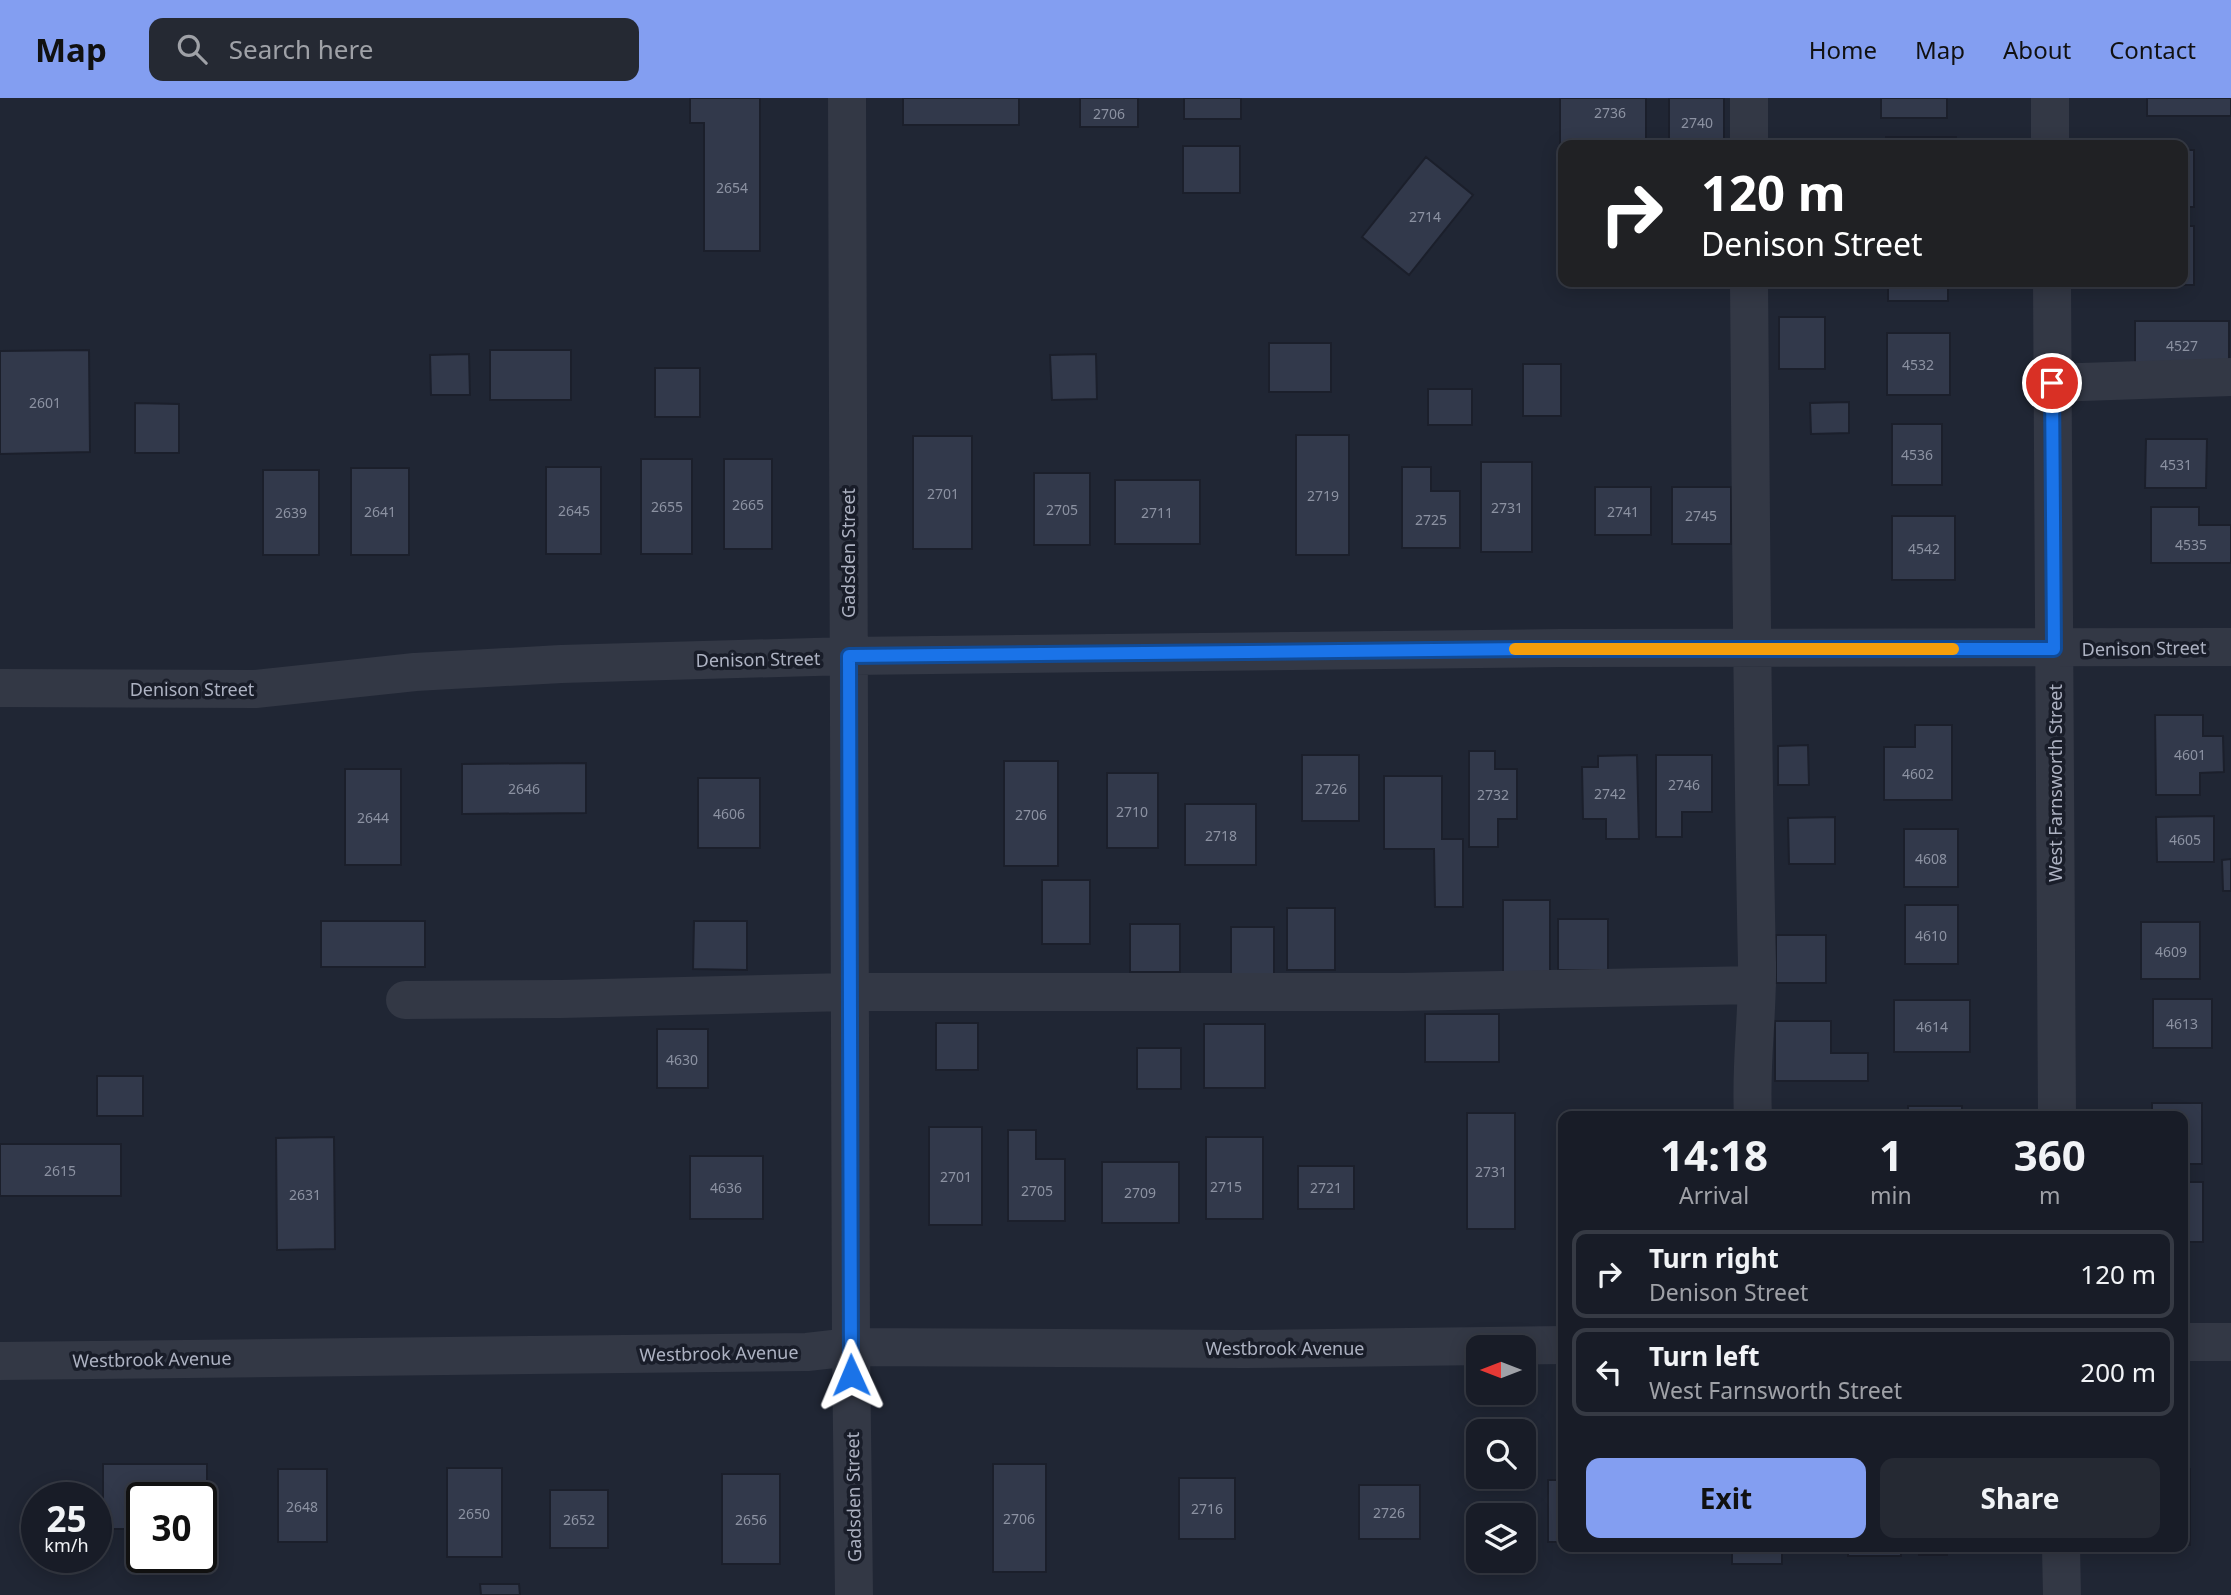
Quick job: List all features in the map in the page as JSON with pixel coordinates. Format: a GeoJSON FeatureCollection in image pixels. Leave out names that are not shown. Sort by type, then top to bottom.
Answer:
{"type":"FeatureCollection","features":[{"type":"Feature","properties":{"kind":"street","name":"Gadsden Street"},"geometry":{"type":"LineString","coordinates":[[847,98],[849,992],[855,1595]]}},
{"type":"Feature","properties":{"kind":"street"},"geometry":{"type":"LineString","coordinates":[[1749,98],[1749,140]]}},
{"type":"Feature","properties":{"kind":"street"},"geometry":{"type":"LineString","coordinates":[[2050,98],[2050,140]]}},
{"type":"Feature","properties":{"kind":"street"},"geometry":{"type":"LineString","coordinates":[[1749,287],[1757,985],[1751,1090],[1753,1111]]}},
{"type":"Feature","properties":{"kind":"street","name":"West Farnsworth Street"},"geometry":{"type":"LineString","coordinates":[[2052,287],[2057,1111]]}},
{"type":"Feature","properties":{"kind":"street"},"geometry":{"type":"LineString","coordinates":[[2052,383],[2231,377]]}},
{"type":"Feature","properties":{"kind":"street","name":"Denison Street"},"geometry":{"type":"LineString","coordinates":[[0,688],[255,690],[415,672],[548,664],[849,656],[2231,647]]}},
{"type":"Feature","properties":{"kind":"street"},"geometry":{"type":"LineString","coordinates":[[405,1000],[849,992],[1402,992],[1757,985]]}},
{"type":"Feature","properties":{"kind":"street"},"geometry":{"type":"LineString","coordinates":[[2188,1342],[2231,1342]]}},
{"type":"Feature","properties":{"kind":"street","name":"Westbrook Avenue"},"geometry":{"type":"LineString","coordinates":[[0,1361],[807,1352],[851,1347],[1245,1349],[1558,1345]]}},
{"type":"Feature","properties":{"kind":"street"},"geometry":{"type":"LineString","coordinates":[[2061,1552],[2062,1595]]}},
{"type":"Feature","properties":{"kind":"building"},"geometry":{"type":"Polygon","coordinates":[[[690,98],[760,98],[760,251],[704,251],[704,123],[690,123],[690,98]]]}},
{"type":"Feature","properties":{"kind":"building"},"geometry":{"type":"Polygon","coordinates":[[[903,98],[1019,98],[1019,125],[903,125],[903,98]]]}},
{"type":"Feature","properties":{"kind":"building"},"geometry":{"type":"Polygon","coordinates":[[[1080,98],[1138,98],[1138,127],[1080,127],[1080,98]]]}},
{"type":"Feature","properties":{"kind":"building"},"geometry":{"type":"Polygon","coordinates":[[[1184,98],[1241,98],[1241,119],[1184,119],[1184,98]]]}},
{"type":"Feature","properties":{"kind":"building"},"geometry":{"type":"Polygon","coordinates":[[[1560,98],[1646,98],[1646,140],[1560,140],[1560,98]]]}},
{"type":"Feature","properties":{"kind":"building"},"geometry":{"type":"Polygon","coordinates":[[[1669,98],[1724,98],[1724,140],[1669,140],[1669,98]]]}},
{"type":"Feature","properties":{"kind":"building"},"geometry":{"type":"Polygon","coordinates":[[[1881,98],[1947,98],[1947,118],[1881,118],[1881,98]]]}},
{"type":"Feature","properties":{"kind":"building"},"geometry":{"type":"Polygon","coordinates":[[[2147,98],[2231,98],[2231,116],[2147,116],[2147,98]]]}},
{"type":"Feature","properties":{"kind":"building"},"geometry":{"type":"Polygon","coordinates":[[[1886,137],[1956,137],[1956,140],[1886,140],[1886,137]]]}},
{"type":"Feature","properties":{"kind":"building"},"geometry":{"type":"Polygon","coordinates":[[[1183,146],[1240,146],[1240,193],[1183,193],[1183,146]]]}},
{"type":"Feature","properties":{"kind":"building"},"geometry":{"type":"Polygon","coordinates":[[[2188,150],[2194,150],[2194,207],[2188,207],[2188,150]]]}},
{"type":"Feature","properties":{"kind":"building"},"geometry":{"type":"Polygon","coordinates":[[[1426,157],[1473,195],[1409,275],[1362,237],[1426,157]]]}},
{"type":"Feature","properties":{"kind":"building"},"geometry":{"type":"Polygon","coordinates":[[[2188,226],[2194,226],[2194,285],[2188,285],[2188,226]]]}},
{"type":"Feature","properties":{"kind":"building"},"geometry":{"type":"Polygon","coordinates":[[[1888,287],[1948,287],[1948,301],[1888,301],[1888,287]]]}},
{"type":"Feature","properties":{"kind":"building"},"geometry":{"type":"Polygon","coordinates":[[[1779,317],[1825,317],[1825,369],[1779,369],[1779,317]]]}},
{"type":"Feature","properties":{"kind":"building"},"geometry":{"type":"Polygon","coordinates":[[[2135,321],[2229,321],[2229,368],[2135,368],[2135,321]]]}},
{"type":"Feature","properties":{"kind":"building"},"geometry":{"type":"Polygon","coordinates":[[[1887,333],[1950,333],[1950,395],[1887,395],[1887,333]]]}},
{"type":"Feature","properties":{"kind":"building"},"geometry":{"type":"Polygon","coordinates":[[[1269,343],[1331,343],[1331,392],[1269,392],[1269,343]]]}},
{"type":"Feature","properties":{"kind":"building"},"geometry":{"type":"Polygon","coordinates":[[[89,350],[90,452],[0,454],[0,351],[89,350]]]}},
{"type":"Feature","properties":{"kind":"building"},"geometry":{"type":"Polygon","coordinates":[[[490,350],[571,350],[571,400],[490,400],[490,350]]]}},
{"type":"Feature","properties":{"kind":"building"},"geometry":{"type":"Polygon","coordinates":[[[469,354],[470,395],[431,395],[430,355],[469,354]]]}},
{"type":"Feature","properties":{"kind":"building"},"geometry":{"type":"Polygon","coordinates":[[[1096,354],[1097,399],[1052,400],[1050,355],[1096,354]]]}},
{"type":"Feature","properties":{"kind":"building"},"geometry":{"type":"Polygon","coordinates":[[[1523,364],[1561,364],[1561,416],[1523,416],[1523,364]]]}},
{"type":"Feature","properties":{"kind":"building"},"geometry":{"type":"Polygon","coordinates":[[[655,368],[700,368],[700,417],[655,417],[655,368]]]}},
{"type":"Feature","properties":{"kind":"building"},"geometry":{"type":"Polygon","coordinates":[[[1428,389],[1472,389],[1472,425],[1428,425],[1428,389]]]}},
{"type":"Feature","properties":{"kind":"building"},"geometry":{"type":"Polygon","coordinates":[[[1849,402],[1849,433],[1811,434],[1810,403],[1849,402]]]}},
{"type":"Feature","properties":{"kind":"building"},"geometry":{"type":"Polygon","coordinates":[[[135,403],[179,404],[179,453],[135,453],[135,403]]]}},
{"type":"Feature","properties":{"kind":"building"},"geometry":{"type":"Polygon","coordinates":[[[1892,424],[1942,424],[1942,485],[1892,485],[1892,424]]]}},
{"type":"Feature","properties":{"kind":"building"},"geometry":{"type":"Polygon","coordinates":[[[1296,435],[1349,435],[1349,555],[1296,555],[1296,435]]]}},
{"type":"Feature","properties":{"kind":"building"},"geometry":{"type":"Polygon","coordinates":[[[913,436],[972,436],[972,549],[913,549],[913,436]]]}},
{"type":"Feature","properties":{"kind":"building"},"geometry":{"type":"Polygon","coordinates":[[[2146,439],[2207,439],[2206,488],[2145,488],[2146,439]]]}},
{"type":"Feature","properties":{"kind":"building"},"geometry":{"type":"Polygon","coordinates":[[[641,459],[692,459],[692,554],[641,554],[641,459]]]}},
{"type":"Feature","properties":{"kind":"building"},"geometry":{"type":"Polygon","coordinates":[[[724,459],[772,459],[772,549],[724,549],[724,459]]]}},
{"type":"Feature","properties":{"kind":"building"},"geometry":{"type":"Polygon","coordinates":[[[1481,462],[1532,462],[1532,552],[1481,552],[1481,462]]]}},
{"type":"Feature","properties":{"kind":"building"},"geometry":{"type":"Polygon","coordinates":[[[546,467],[601,467],[601,554],[546,554],[546,467]]]}},
{"type":"Feature","properties":{"kind":"building"},"geometry":{"type":"Polygon","coordinates":[[[1402,467],[1431,467],[1431,491],[1460,491],[1460,548],[1402,548],[1402,467]]]}},
{"type":"Feature","properties":{"kind":"building"},"geometry":{"type":"Polygon","coordinates":[[[351,468],[409,468],[409,555],[351,555],[351,468]]]}},
{"type":"Feature","properties":{"kind":"building"},"geometry":{"type":"Polygon","coordinates":[[[263,470],[319,470],[319,555],[263,555],[263,470]]]}},
{"type":"Feature","properties":{"kind":"building"},"geometry":{"type":"Polygon","coordinates":[[[1034,473],[1090,473],[1090,545],[1034,545],[1034,473]]]}},
{"type":"Feature","properties":{"kind":"building"},"geometry":{"type":"Polygon","coordinates":[[[1115,480],[1200,480],[1200,544],[1115,544],[1115,480]]]}},
{"type":"Feature","properties":{"kind":"building"},"geometry":{"type":"Polygon","coordinates":[[[1595,487],[1651,487],[1651,535],[1595,535],[1595,487]]]}},
{"type":"Feature","properties":{"kind":"building"},"geometry":{"type":"Polygon","coordinates":[[[1672,487],[1731,487],[1731,544],[1672,544],[1672,487]]]}},
{"type":"Feature","properties":{"kind":"building"},"geometry":{"type":"Polygon","coordinates":[[[2151,507],[2199,507],[2199,525],[2231,525],[2231,563],[2151,563],[2151,507]]]}},
{"type":"Feature","properties":{"kind":"building"},"geometry":{"type":"Polygon","coordinates":[[[1892,516],[1955,516],[1955,580],[1892,580],[1892,516]]]}},
{"type":"Feature","properties":{"kind":"building"},"geometry":{"type":"Polygon","coordinates":[[[2155,715],[2203,715],[2203,736],[2223,736],[2224,772],[2200,773],[2200,795],[2156,795],[2155,715]]]}},
{"type":"Feature","properties":{"kind":"building"},"geometry":{"type":"Polygon","coordinates":[[[1915,725],[1952,725],[1952,800],[1884,800],[1884,747],[1915,747],[1915,725]]]}},
{"type":"Feature","properties":{"kind":"building"},"geometry":{"type":"Polygon","coordinates":[[[1808,745],[1809,785],[1778,785],[1778,746],[1808,745]]]}},
{"type":"Feature","properties":{"kind":"building"},"geometry":{"type":"Polygon","coordinates":[[[1469,751],[1495,751],[1495,769],[1517,769],[1517,819],[1498,819],[1498,847],[1469,847],[1469,751]]]}},
{"type":"Feature","properties":{"kind":"building"},"geometry":{"type":"Polygon","coordinates":[[[1302,755],[1359,755],[1359,821],[1302,821],[1302,755]]]}},
{"type":"Feature","properties":{"kind":"building"},"geometry":{"type":"Polygon","coordinates":[[[1637,755],[1639,839],[1606,839],[1606,819],[1583,819],[1582,767],[1598,767],[1598,756],[1637,755]]]}},
{"type":"Feature","properties":{"kind":"building"},"geometry":{"type":"Polygon","coordinates":[[[1656,755],[1712,755],[1712,812],[1682,812],[1682,837],[1656,837],[1656,755]]]}},
{"type":"Feature","properties":{"kind":"building"},"geometry":{"type":"Polygon","coordinates":[[[1004,761],[1058,761],[1058,866],[1004,866],[1004,761]]]}},
{"type":"Feature","properties":{"kind":"building"},"geometry":{"type":"Polygon","coordinates":[[[586,763],[586,813],[462,814],[462,764],[586,763]]]}},
{"type":"Feature","properties":{"kind":"building"},"geometry":{"type":"Polygon","coordinates":[[[345,769],[401,769],[401,865],[345,865],[345,769]]]}},
{"type":"Feature","properties":{"kind":"building"},"geometry":{"type":"Polygon","coordinates":[[[1107,773],[1158,773],[1158,848],[1107,848],[1107,773]]]}},
{"type":"Feature","properties":{"kind":"building"},"geometry":{"type":"Polygon","coordinates":[[[1384,776],[1442,776],[1442,839],[1463,839],[1463,907],[1435,907],[1434,849],[1384,849],[1384,776]]]}},
{"type":"Feature","properties":{"kind":"building"},"geometry":{"type":"Polygon","coordinates":[[[698,778],[760,778],[760,848],[698,848],[698,778]]]}},
{"type":"Feature","properties":{"kind":"building"},"geometry":{"type":"Polygon","coordinates":[[[1185,804],[1256,804],[1256,865],[1185,865],[1185,804]]]}},
{"type":"Feature","properties":{"kind":"building"},"geometry":{"type":"Polygon","coordinates":[[[2214,816],[2214,862],[2157,862],[2156,817],[2214,816]]]}},
{"type":"Feature","properties":{"kind":"building"},"geometry":{"type":"Polygon","coordinates":[[[1835,817],[1835,864],[1789,864],[1788,818],[1835,817]]]}},
{"type":"Feature","properties":{"kind":"building"},"geometry":{"type":"Polygon","coordinates":[[[1904,829],[1958,829],[1958,887],[1904,887],[1904,829]]]}},
{"type":"Feature","properties":{"kind":"building"},"geometry":{"type":"Polygon","coordinates":[[[2231,859],[2231,891],[2223,891],[2222,860],[2231,859]]]}},
{"type":"Feature","properties":{"kind":"building"},"geometry":{"type":"Polygon","coordinates":[[[1042,880],[1090,880],[1090,944],[1042,944],[1042,880]]]}},
{"type":"Feature","properties":{"kind":"building"},"geometry":{"type":"Polygon","coordinates":[[[1503,900],[1550,900],[1550,972],[1503,972],[1503,900]]]}},
{"type":"Feature","properties":{"kind":"building"},"geometry":{"type":"Polygon","coordinates":[[[1905,905],[1958,905],[1958,964],[1905,964],[1905,905]]]}},
{"type":"Feature","properties":{"kind":"building"},"geometry":{"type":"Polygon","coordinates":[[[1287,908],[1335,908],[1335,970],[1287,970],[1287,908]]]}},
{"type":"Feature","properties":{"kind":"building"},"geometry":{"type":"Polygon","coordinates":[[[1558,919],[1608,919],[1608,970],[1558,970],[1558,919]]]}},
{"type":"Feature","properties":{"kind":"building"},"geometry":{"type":"Polygon","coordinates":[[[321,921],[425,921],[425,967],[321,967],[321,921]]]}},
{"type":"Feature","properties":{"kind":"building"},"geometry":{"type":"Polygon","coordinates":[[[694,921],[747,921],[747,970],[693,969],[694,921]]]}},
{"type":"Feature","properties":{"kind":"building"},"geometry":{"type":"Polygon","coordinates":[[[2141,922],[2200,922],[2200,979],[2141,979],[2141,922]]]}},
{"type":"Feature","properties":{"kind":"building"},"geometry":{"type":"Polygon","coordinates":[[[1130,924],[1180,924],[1180,972],[1130,972],[1130,924]]]}},
{"type":"Feature","properties":{"kind":"building"},"geometry":{"type":"Polygon","coordinates":[[[1231,927],[1274,927],[1274,976],[1231,976],[1231,927]]]}},
{"type":"Feature","properties":{"kind":"building"},"geometry":{"type":"Polygon","coordinates":[[[1776,935],[1826,935],[1826,983],[1776,983],[1776,935]]]}},
{"type":"Feature","properties":{"kind":"building"},"geometry":{"type":"Polygon","coordinates":[[[2153,999],[2212,999],[2212,1048],[2153,1048],[2153,999]]]}},
{"type":"Feature","properties":{"kind":"building"},"geometry":{"type":"Polygon","coordinates":[[[1894,1000],[1970,1000],[1970,1052],[1894,1052],[1894,1000]]]}},
{"type":"Feature","properties":{"kind":"building"},"geometry":{"type":"Polygon","coordinates":[[[1425,1014],[1499,1014],[1499,1062],[1425,1062],[1425,1014]]]}},
{"type":"Feature","properties":{"kind":"building"},"geometry":{"type":"Polygon","coordinates":[[[1775,1021],[1831,1021],[1831,1053],[1868,1053],[1868,1081],[1775,1081],[1775,1021]]]}},
{"type":"Feature","properties":{"kind":"building"},"geometry":{"type":"Polygon","coordinates":[[[936,1023],[978,1023],[978,1070],[936,1070],[936,1023]]]}},
{"type":"Feature","properties":{"kind":"building"},"geometry":{"type":"Polygon","coordinates":[[[1204,1024],[1265,1024],[1265,1088],[1204,1088],[1204,1024]]]}},
{"type":"Feature","properties":{"kind":"building"},"geometry":{"type":"Polygon","coordinates":[[[657,1029],[708,1029],[708,1088],[657,1088],[657,1029]]]}},
{"type":"Feature","properties":{"kind":"building"},"geometry":{"type":"Polygon","coordinates":[[[1137,1048],[1181,1048],[1181,1089],[1137,1089],[1137,1048]]]}},
{"type":"Feature","properties":{"kind":"building"},"geometry":{"type":"Polygon","coordinates":[[[97,1076],[143,1076],[143,1116],[97,1116],[97,1076]]]}},
{"type":"Feature","properties":{"kind":"building"},"geometry":{"type":"Polygon","coordinates":[[[2152,1103],[2202,1103],[2202,1164],[2188,1164],[2188,1111],[2152,1111],[2152,1103]]]}},
{"type":"Feature","properties":{"kind":"building"},"geometry":{"type":"Polygon","coordinates":[[[1908,1106],[1962,1106],[1962,1111],[1908,1111],[1908,1106]]]}},
{"type":"Feature","properties":{"kind":"building"},"geometry":{"type":"Polygon","coordinates":[[[1467,1113],[1515,1113],[1515,1229],[1467,1229],[1467,1113]]]}},
{"type":"Feature","properties":{"kind":"building"},"geometry":{"type":"Polygon","coordinates":[[[929,1127],[982,1127],[982,1225],[929,1225],[929,1127]]]}},
{"type":"Feature","properties":{"kind":"building"},"geometry":{"type":"Polygon","coordinates":[[[1008,1130],[1036,1130],[1036,1159],[1065,1159],[1065,1221],[1008,1221],[1008,1130]]]}},
{"type":"Feature","properties":{"kind":"building"},"geometry":{"type":"Polygon","coordinates":[[[334,1137],[335,1249],[277,1250],[276,1138],[334,1137]]]}},
{"type":"Feature","properties":{"kind":"building"},"geometry":{"type":"Polygon","coordinates":[[[1206,1137],[1263,1137],[1263,1219],[1206,1219],[1206,1137]]]}},
{"type":"Feature","properties":{"kind":"building"},"geometry":{"type":"Polygon","coordinates":[[[0,1144],[121,1144],[121,1196],[0,1196],[0,1144]]]}},
{"type":"Feature","properties":{"kind":"building"},"geometry":{"type":"Polygon","coordinates":[[[690,1156],[763,1156],[763,1219],[690,1219],[690,1156]]]}},
{"type":"Feature","properties":{"kind":"building"},"geometry":{"type":"Polygon","coordinates":[[[1102,1162],[1179,1162],[1179,1223],[1102,1223],[1102,1162]]]}},
{"type":"Feature","properties":{"kind":"building"},"geometry":{"type":"Polygon","coordinates":[[[1298,1166],[1354,1166],[1354,1209],[1298,1209],[1298,1166]]]}},
{"type":"Feature","properties":{"kind":"building"},"geometry":{"type":"Polygon","coordinates":[[[2188,1182],[2203,1182],[2203,1242],[2188,1242],[2188,1182]]]}},
{"type":"Feature","properties":{"kind":"building"},"geometry":{"type":"Polygon","coordinates":[[[103,1464],[207,1464],[207,1482],[126,1482],[126,1529],[112,1529],[112,1482],[103,1482],[103,1464]]]}},
{"type":"Feature","properties":{"kind":"building"},"geometry":{"type":"Polygon","coordinates":[[[993,1464],[1046,1464],[1046,1572],[993,1572],[993,1464]]]}},
{"type":"Feature","properties":{"kind":"building"},"geometry":{"type":"Polygon","coordinates":[[[447,1468],[502,1468],[502,1557],[447,1557],[447,1468]]]}},
{"type":"Feature","properties":{"kind":"building"},"geometry":{"type":"Polygon","coordinates":[[[278,1469],[327,1469],[327,1542],[278,1542],[278,1469]]]}},
{"type":"Feature","properties":{"kind":"building"},"geometry":{"type":"Polygon","coordinates":[[[2188,1469],[2190,1469],[2188,1545],[2188,1469]]]}},
{"type":"Feature","properties":{"kind":"building"},"geometry":{"type":"Polygon","coordinates":[[[722,1474],[780,1474],[780,1564],[722,1564],[722,1474]]]}},
{"type":"Feature","properties":{"kind":"building"},"geometry":{"type":"Polygon","coordinates":[[[1179,1478],[1235,1478],[1235,1539],[1179,1539],[1179,1478]]]}},
{"type":"Feature","properties":{"kind":"building"},"geometry":{"type":"Polygon","coordinates":[[[1548,1480],[1558,1480],[1558,1542],[1548,1542],[1548,1480]]]}},
{"type":"Feature","properties":{"kind":"building"},"geometry":{"type":"Polygon","coordinates":[[[1359,1485],[1420,1485],[1420,1539],[1359,1539],[1359,1485]]]}},
{"type":"Feature","properties":{"kind":"building"},"geometry":{"type":"Polygon","coordinates":[[[550,1490],[608,1490],[608,1548],[550,1548],[550,1490]]]}},
{"type":"Feature","properties":{"kind":"building"},"geometry":{"type":"Polygon","coordinates":[[[1732,1552],[1782,1552],[1782,1564],[1732,1564],[1732,1552]]]}},
{"type":"Feature","properties":{"kind":"building"},"geometry":{"type":"Polygon","coordinates":[[[1848,1552],[1901,1552],[1901,1556],[1848,1556],[1848,1552]]]}},
{"type":"Feature","properties":{"kind":"building"},"geometry":{"type":"Polygon","coordinates":[[[1919,1552],[1947,1552],[1947,1555],[1919,1555],[1919,1552]]]}},
{"type":"Feature","properties":{"kind":"building"},"geometry":{"type":"Polygon","coordinates":[[[480,1584],[519,1584],[520,1595],[481,1595],[480,1584]]]}},
{"type":"Feature","properties":{"kind":"slow traffic"},"geometry":{"type":"LineString","coordinates":[[1515,649],[1953,649]]}},
{"type":"Feature","properties":{"kind":"route"},"geometry":{"type":"LineString","coordinates":[[851,1375],[849,656],[1534,649],[2054,649],[2052,383]]}}]}
